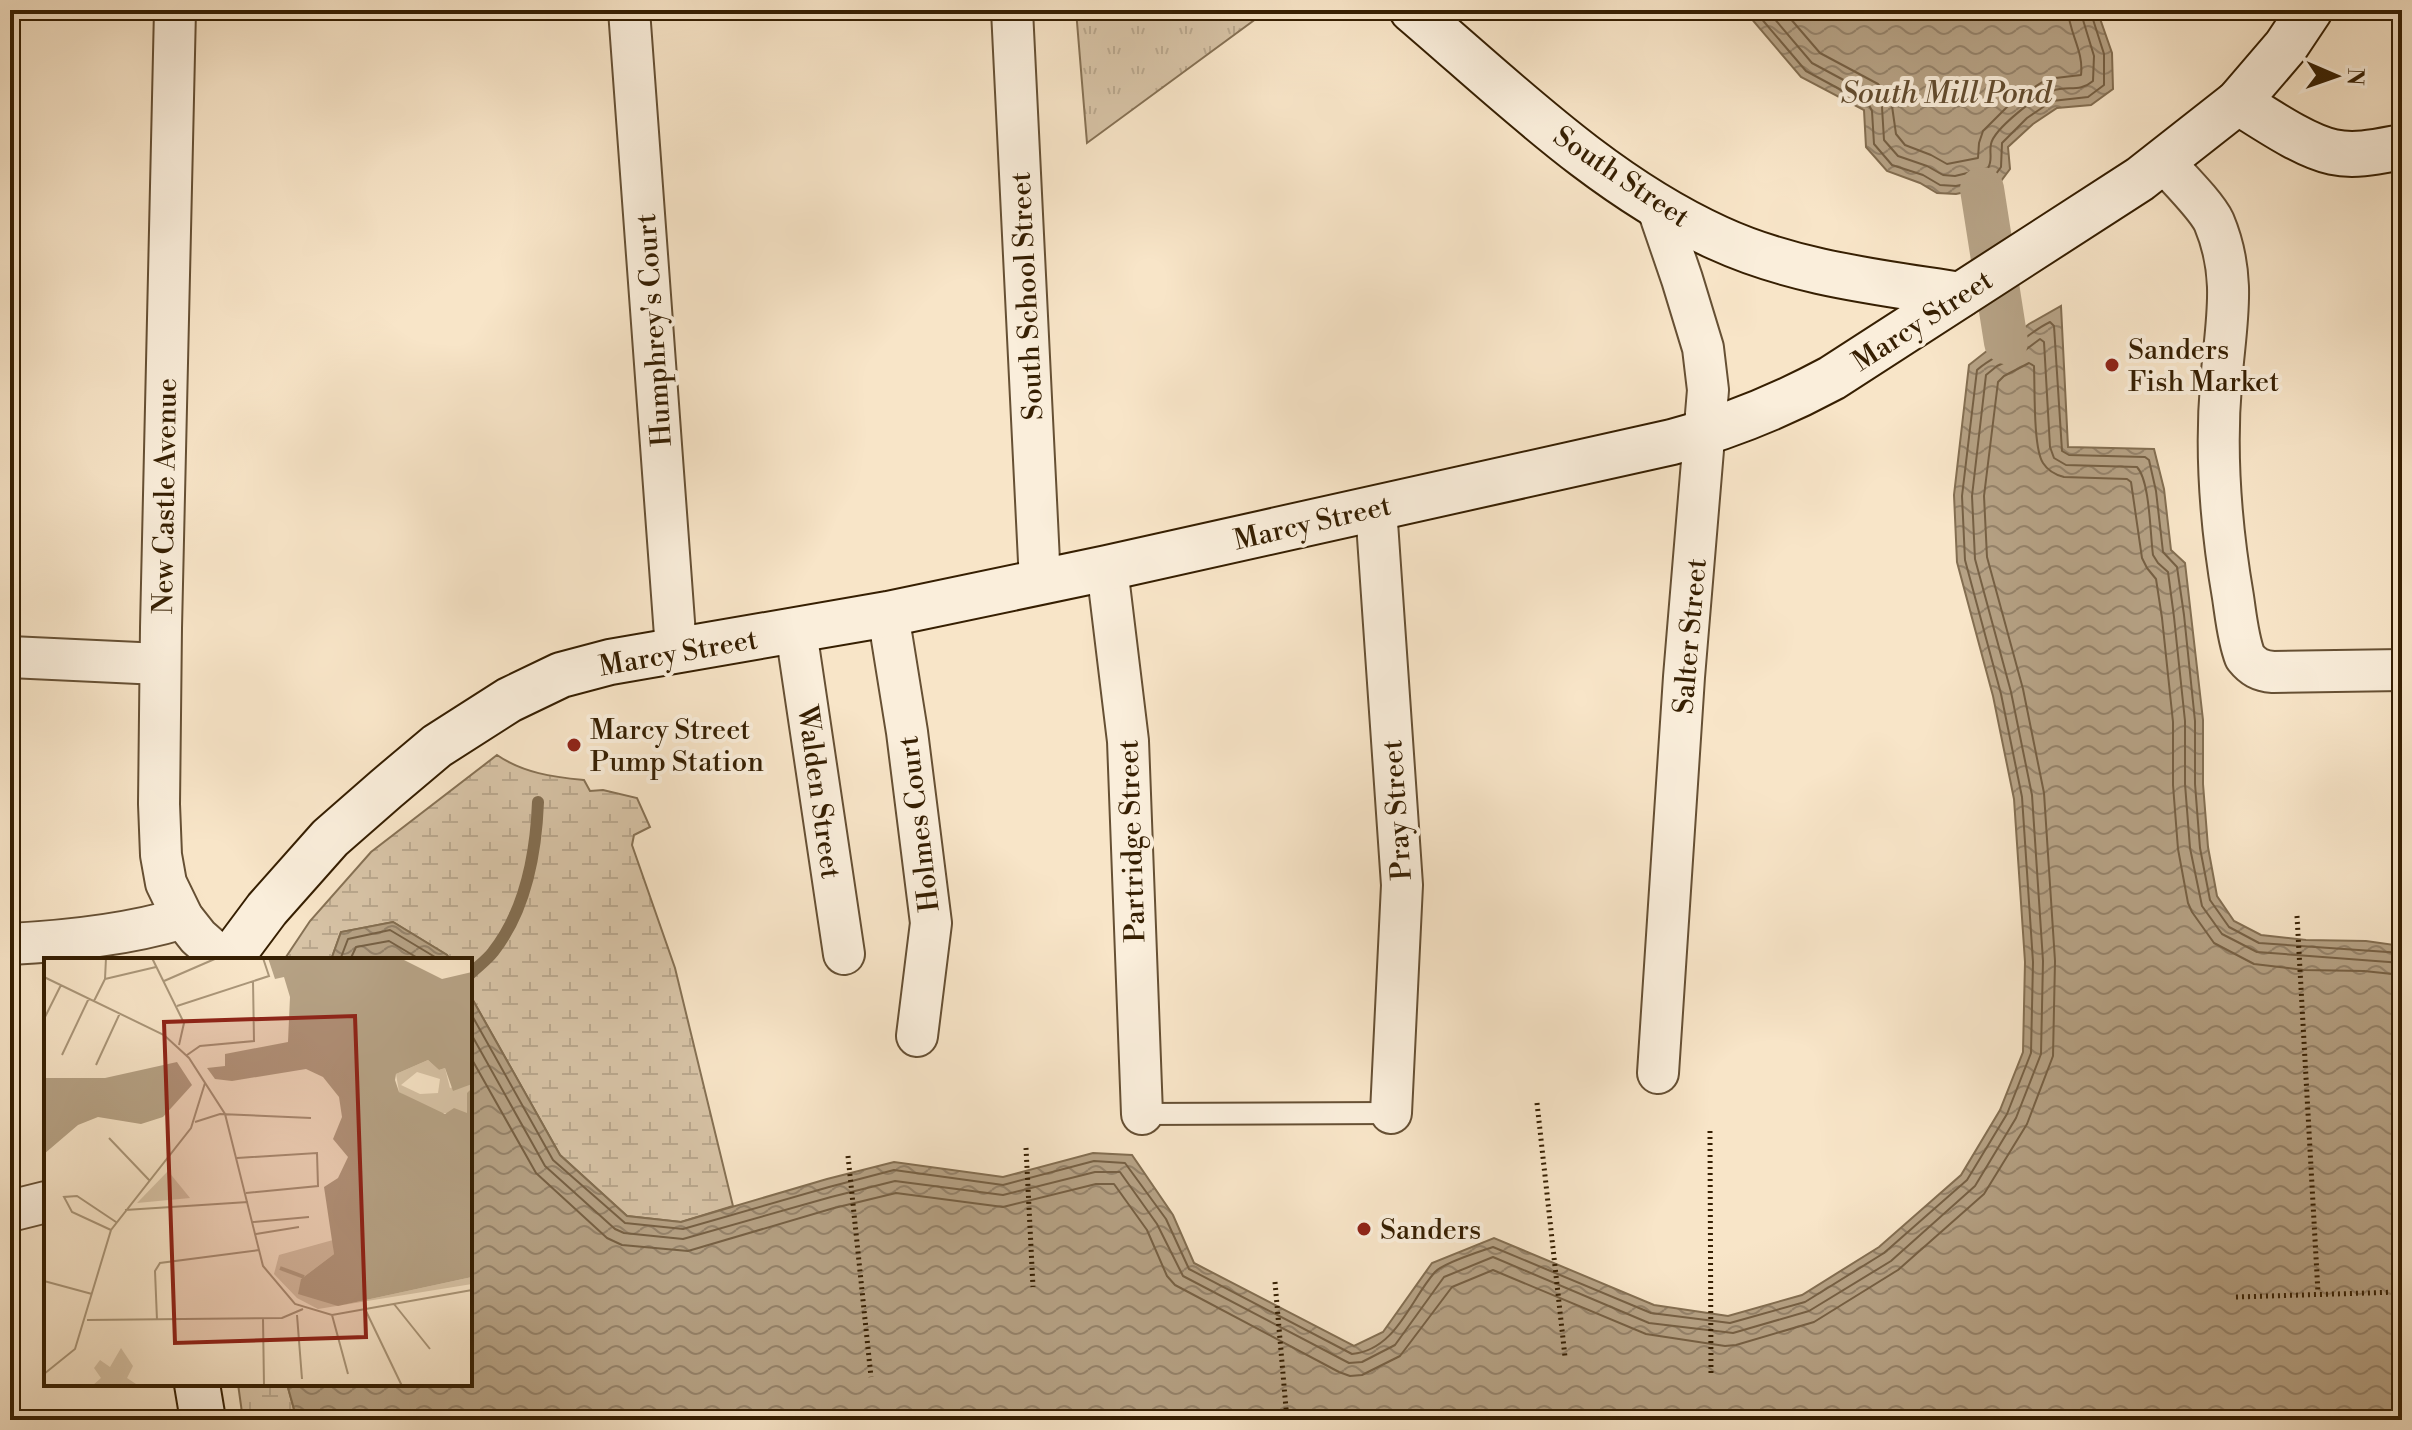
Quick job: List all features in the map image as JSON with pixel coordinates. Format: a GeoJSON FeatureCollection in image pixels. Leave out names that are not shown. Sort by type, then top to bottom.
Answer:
{"type":"FeatureCollection","features":[{"type":"Feature","properties":{"kind":"main road","name":"South Street"},"geometry":{"type":"LineString","coordinates":[[1412,10],[1534,115],[1613,177],[1657,206],[1719,239],[1772,259],[1820,272],[1966,291]]}},
{"type":"Feature","properties":{"kind":"main road","name":"Marcy Street"},"geometry":{"type":"LineString","coordinates":[[228,958],[330,838],[437,746],[509,700],[561,675],[676,649],[888,614],[1107,568],[1706,433],[1788,402],[1832,378],[2140,179],[2238,102],[2286,46],[2310,10]]}},
{"type":"Feature","properties":{"kind":"main road"},"geometry":{"type":"LineString","coordinates":[[2238,102],[2288,134],[2332,152],[2364,154],[2402,147]]}},
{"type":"Feature","properties":{"kind":"main road"},"geometry":{"type":"LineString","coordinates":[[197,1386],[203,1420]]}},
{"type":"Feature","properties":{"kind":"street","name":"New Castle Avenue"},"geometry":{"type":"LineString","coordinates":[[175,10],[160,664],[161,855],[166,883],[183,918],[198,937],[224,958]]}},
{"type":"Feature","properties":{"kind":"street","name":"Humphrey's Court"},"geometry":{"type":"LineString","coordinates":[[629,10],[676,649]]}},
{"type":"Feature","properties":{"kind":"street","name":"South School Street"},"geometry":{"type":"LineString","coordinates":[[1012,10],[1040,582]]}},
{"type":"Feature","properties":{"kind":"street"},"geometry":{"type":"LineString","coordinates":[[2163,161],[2212,217],[2226,264],[2230,293],[2221,384],[2220,504],[2242,649],[2251,665],[2261,671],[2402,670]]}},
{"type":"Feature","properties":{"kind":"street","name":"Salter Street"},"geometry":{"type":"LineString","coordinates":[[1657,206],[1703,348],[1708,390],[1683,692],[1658,1073]]}},
{"type":"Feature","properties":{"kind":"street","name":"Pray Street"},"geometry":{"type":"LineString","coordinates":[[1376,508],[1402,885],[1391,1113]]}},
{"type":"Feature","properties":{"kind":"street","name":"Partridge Street"},"geometry":{"type":"LineString","coordinates":[[1107,568],[1128,741],[1142,1114]]}},
{"type":"Feature","properties":{"kind":"street","name":"Holmes Court"},"geometry":{"type":"LineString","coordinates":[[888,614],[907,732],[931,923],[917,1036]]}},
{"type":"Feature","properties":{"kind":"street","name":"Walden Street"},"geometry":{"type":"LineString","coordinates":[[796,631],[844,954]]}},
{"type":"Feature","properties":{"kind":"street"},"geometry":{"type":"LineString","coordinates":[[10,657],[160,664]]}},
{"type":"Feature","properties":{"kind":"street"},"geometry":{"type":"LineString","coordinates":[[10,944],[51,942],[147,929],[183,918]]}},
{"type":"Feature","properties":{"kind":"street"},"geometry":{"type":"LineString","coordinates":[[10,1211],[44,1202]]}},
{"type":"Feature","properties":{"kind":"lane"},"geometry":{"type":"LineString","coordinates":[[1142,1114],[1391,1113]]}},
{"type":"Feature","properties":{"kind":"path"},"geometry":{"type":"LineString","coordinates":[[2398,843],[2402,875]]}},
{"type":"Feature","properties":{"kind":"path"},"geometry":{"type":"LineString","coordinates":[[2297,916],[2318,1293]]}},
{"type":"Feature","properties":{"kind":"path"},"geometry":{"type":"LineString","coordinates":[[1537,1103],[1565,1357]]}},
{"type":"Feature","properties":{"kind":"path"},"geometry":{"type":"LineString","coordinates":[[1710,1131],[1711,1377]]}},
{"type":"Feature","properties":{"kind":"path"},"geometry":{"type":"LineString","coordinates":[[1026,1148],[1033,1287]]}},
{"type":"Feature","properties":{"kind":"path"},"geometry":{"type":"LineString","coordinates":[[848,1156],[871,1377]]}},
{"type":"Feature","properties":{"kind":"path"},"geometry":{"type":"LineString","coordinates":[[1275,1282],[1287,1420]]}},
{"type":"Feature","properties":{"kind":"path"},"geometry":{"type":"LineString","coordinates":[[2236,1297],[2400,1292]]}},
{"type":"Feature","properties":{"kind":"green space"},"geometry":{"type":"Polygon","coordinates":[[[1076,10],[1268,10],[1087,143],[1076,10]]]}},
{"type":"Feature","properties":{"kind":"green space"},"geometry":{"type":"Polygon","coordinates":[[[497,755],[528,770],[584,780],[590,791],[603,790],[637,798],[650,827],[634,835],[632,845],[675,968],[733,1206],[681,1222],[627,1216],[560,1155],[472,999],[472,958],[449,958],[393,922],[341,932],[332,958],[285,958],[310,921],[371,852],[497,755]]]}},
{"type":"Feature","properties":{"kind":"green space"},"geometry":{"type":"Polygon","coordinates":[[[238,1386],[288,1386],[297,1420],[243,1420],[238,1386]]]}},
{"type":"Feature","properties":{"kind":"water","name":"South Mill Pond"},"geometry":{"type":"Polygon","coordinates":[[[1744,10],[2097,10],[2112,53],[2113,89],[2091,105],[2057,108],[2033,124],[2008,147],[2010,169],[1998,185],[1956,194],[1937,193],[1887,171],[1866,147],[1864,110],[1801,77],[1744,10]]]}},
{"type":"Feature","properties":{"kind":"water"},"geometry":{"type":"Polygon","coordinates":[[[2061,306],[2068,447],[2154,449],[2164,489],[2171,550],[2185,563],[2203,720],[2203,784],[2208,847],[2217,896],[2234,921],[2261,935],[2402,946],[2402,1420],[297,1420],[288,1386],[472,1386],[472,999],[560,1155],[627,1216],[681,1222],[894,1162],[1003,1177],[1093,1153],[1132,1155],[1173,1215],[1194,1263],[1354,1346],[1383,1332],[1432,1263],[1494,1238],[1654,1305],[1728,1316],[1802,1295],[1879,1247],[1961,1175],[2000,1110],[2023,1052],[2025,962],[2014,799],[1993,696],[1957,562],[1954,495],[1969,365],[2061,306]]]}},
{"type":"Feature","properties":{"kind":"water"},"geometry":{"type":"Polygon","coordinates":[[[393,922],[449,958],[332,958],[341,932],[393,922]]]}},
{"type":"Feature","properties":{"kind":"waterway"},"geometry":{"type":"LineString","coordinates":[[1982,189],[2006,342]]}},
{"type":"Feature","properties":{"kind":"waterway"},"geometry":{"type":"LineString","coordinates":[[472,972],[491,955],[504,936],[521,900],[532,861],[538,802]]}},
{"type":"Feature","properties":{"kind":"place","name":"Sanders Fish Market"},"geometry":{"type":"Point","coordinates":[2112,365]}},
{"type":"Feature","properties":{"kind":"place","name":"Marcy Street Pump Station"},"geometry":{"type":"Point","coordinates":[574,745]}},
{"type":"Feature","properties":{"kind":"place","name":"Sanders"},"geometry":{"type":"Point","coordinates":[1364,1229]}}]}
